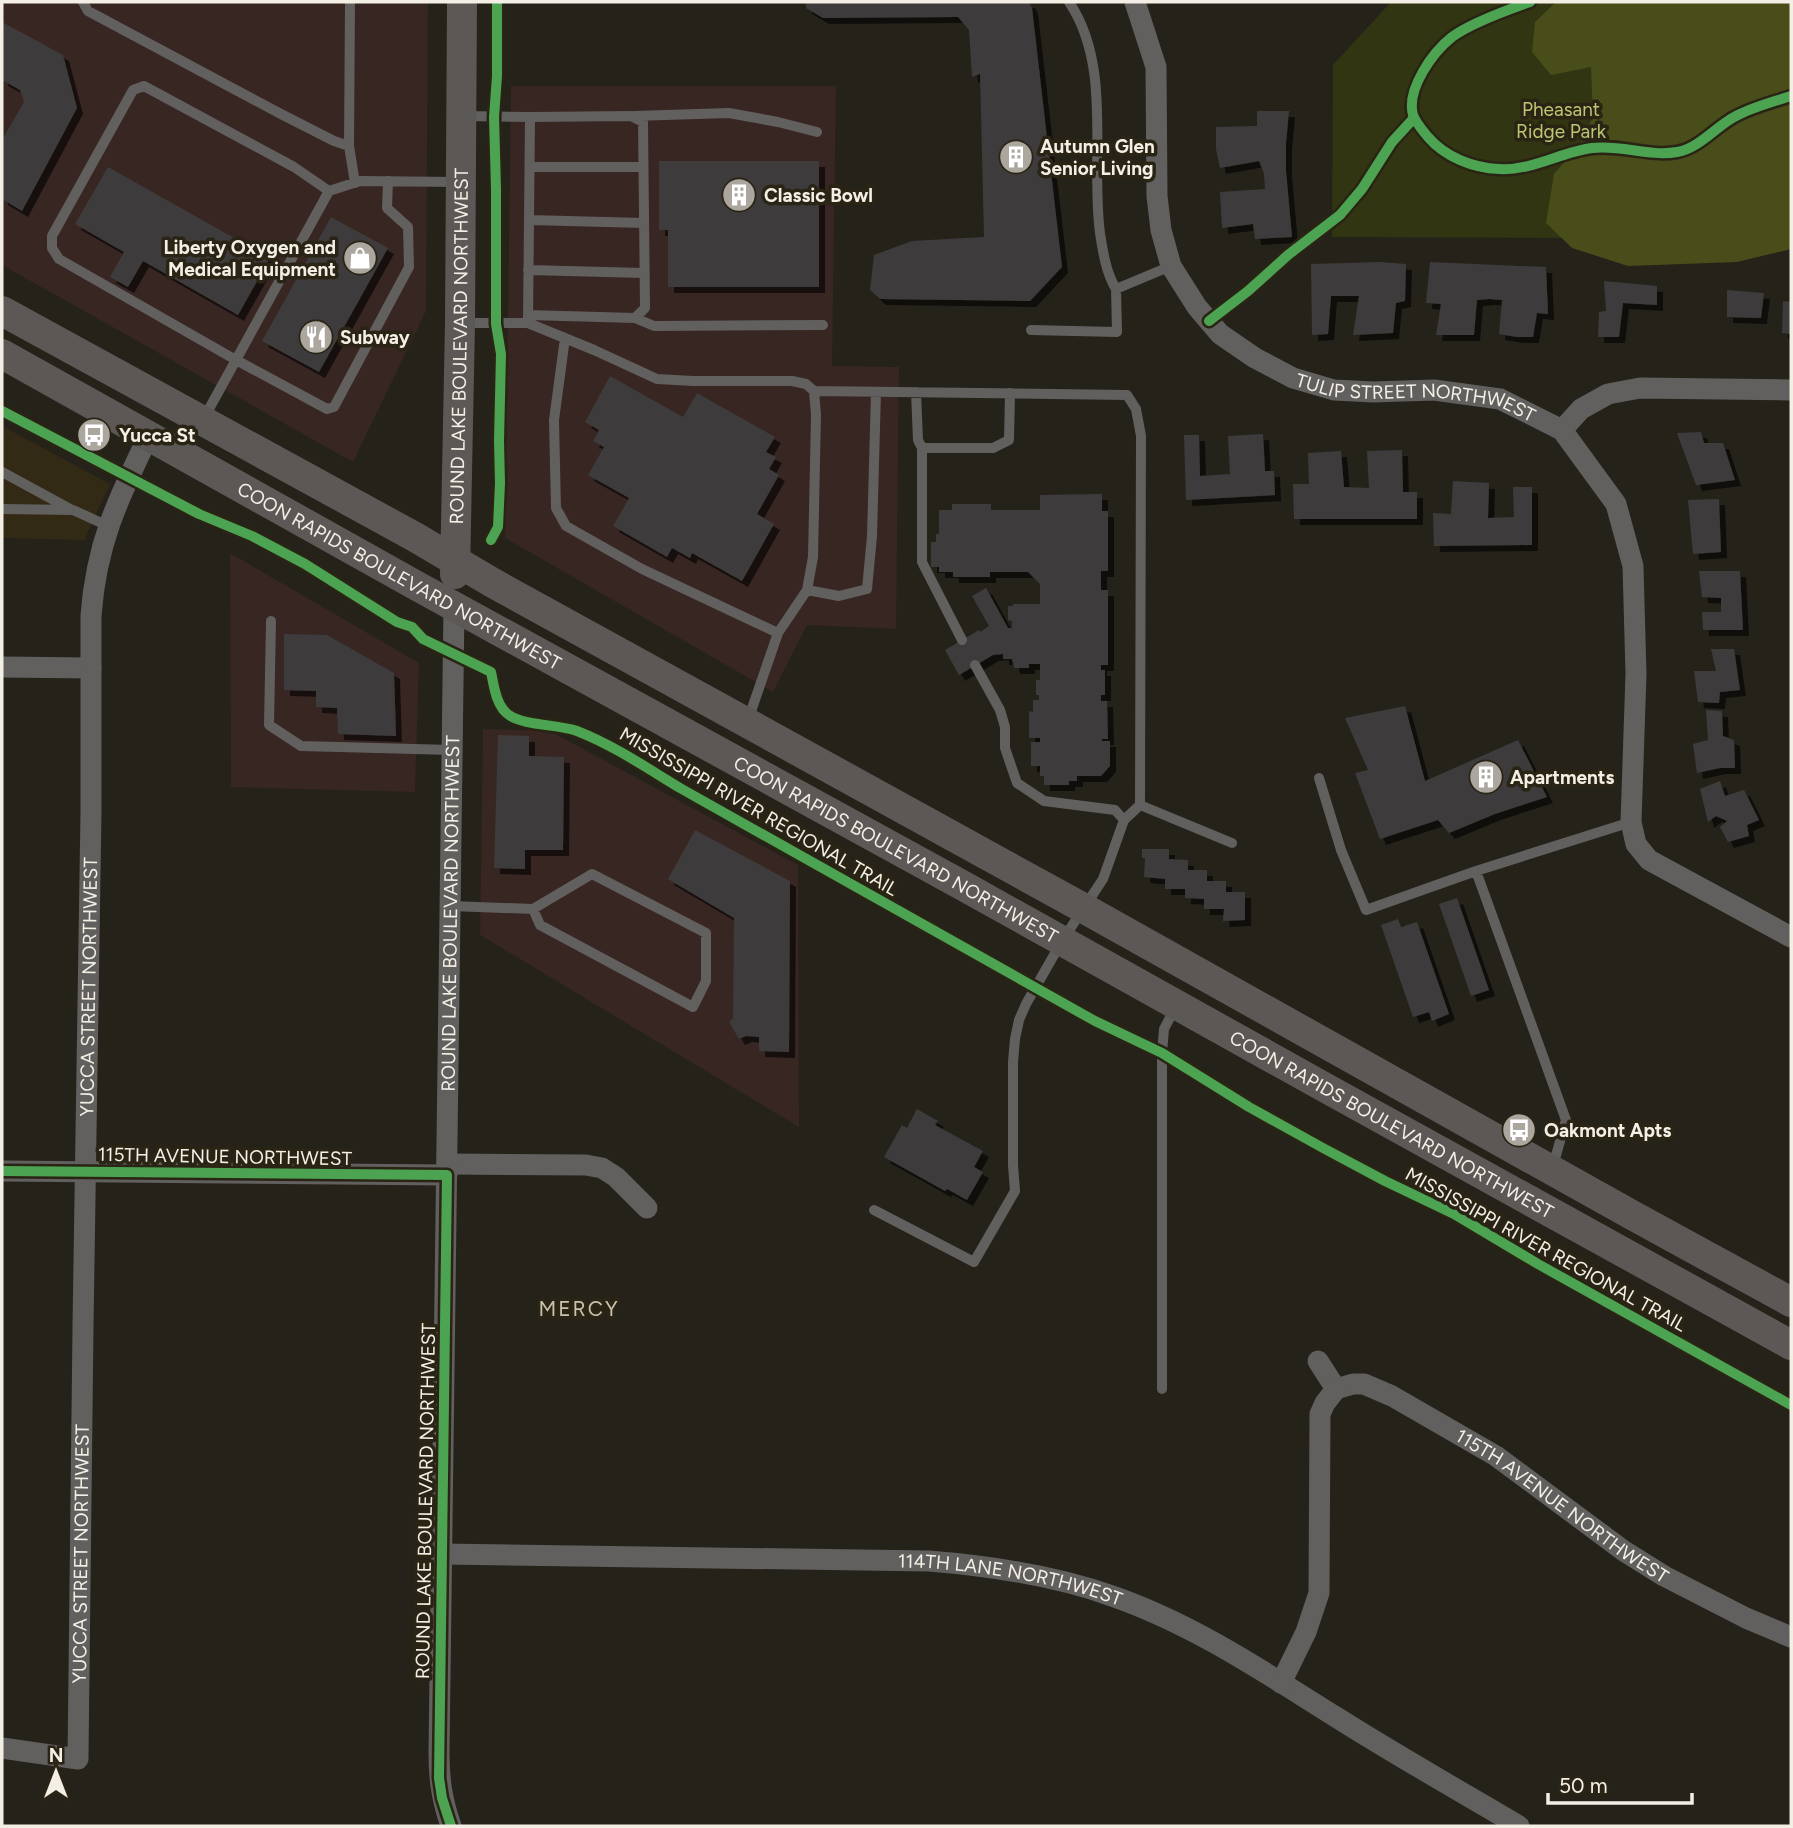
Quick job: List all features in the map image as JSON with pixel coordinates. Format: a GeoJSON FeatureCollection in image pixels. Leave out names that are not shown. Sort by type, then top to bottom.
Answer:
{"type":"FeatureCollection","features":[{"type":"Feature","properties":{"kind":"main road","name":"ROUND LAKE BOULEVARD NORTHWEST"},"geometry":{"type":"LineString","coordinates":[[454,606],[460,323],[462,2]]}},
{"type":"Feature","properties":{"kind":"main road","name":"COON RAPIDS BOULEVARD NORTHWEST"},"geometry":{"type":"LineString","coordinates":[[2,311],[1791,1302]]}},
{"type":"Feature","properties":{"kind":"main road","name":"COON RAPIDS BOULEVARD NORTHWEST"},"geometry":{"type":"LineString","coordinates":[[2,354],[1791,1345]]}},
{"type":"Feature","properties":{"kind":"street","name":"TULIP STREET NORTHWEST"},"geometry":{"type":"LineString","coordinates":[[1135,2],[1156,67],[1157,196],[1161,230],[1171,266],[1185,290],[1220,334],[1255,358],[1293,378],[1334,390],[1434,390],[1500,399],[1562,430],[1616,504],[1633,566],[1636,674],[1631,822]]}},
{"type":"Feature","properties":{"kind":"street"},"geometry":{"type":"LineString","coordinates":[[1562,430],[1581,409],[1608,394],[1640,388],[1791,390]]}},
{"type":"Feature","properties":{"kind":"street","name":"YUCCA STREET NORTHWEST"},"geometry":{"type":"LineString","coordinates":[[2,1748],[78,1759],[93,586],[108,526],[149,435]]}},
{"type":"Feature","properties":{"kind":"street","name":"ROUND LAKE BOULEVARD NORTHWEST"},"geometry":{"type":"LineString","coordinates":[[451,1826],[439,1778],[454,606]]}},
{"type":"Feature","properties":{"kind":"street"},"geometry":{"type":"LineString","coordinates":[[2,667],[91,668]]}},
{"type":"Feature","properties":{"kind":"street"},"geometry":{"type":"LineString","coordinates":[[1631,822],[1636,844],[1648,860],[1791,937]]}},
{"type":"Feature","properties":{"kind":"street","name":"115TH AVENUE NORTHWEST"},"geometry":{"type":"LineString","coordinates":[[2,1171],[447,1170],[586,1165],[602,1168],[616,1177],[648,1208]]}},
{"type":"Feature","properties":{"kind":"street"},"geometry":{"type":"LineString","coordinates":[[1281,1683],[1306,1632],[1319,1593],[1320,1414],[1336,1389],[1318,1361]]}},
{"type":"Feature","properties":{"kind":"street","name":"115TH AVENUE NORTHWEST"},"geometry":{"type":"LineString","coordinates":[[1336,1389],[1364,1384],[1392,1395],[1496,1456],[1624,1551],[1664,1576],[1746,1618],[1791,1637]]}},
{"type":"Feature","properties":{"kind":"street","name":"114TH LANE NORTHWEST"},"geometry":{"type":"LineString","coordinates":[[442,1554],[917,1561],[960,1563],[1058,1580],[1112,1596],[1197,1632],[1382,1746],[1519,1826]]}},
{"type":"Feature","properties":{"kind":"lane"},"geometry":{"type":"LineString","coordinates":[[83,2],[88,11],[100,18],[279,113],[349,146]]}},
{"type":"Feature","properties":{"kind":"lane"},"geometry":{"type":"LineString","coordinates":[[350,2],[349,146],[355,183]]}},
{"type":"Feature","properties":{"kind":"lane"},"geometry":{"type":"LineString","coordinates":[[1031,330],[1117,332],[1116,289],[1110,281],[1103,252],[1097,208],[1096,89],[1090,50],[1077,14],[1069,2]]}},
{"type":"Feature","properties":{"kind":"lane"},"geometry":{"type":"LineString","coordinates":[[329,191],[293,167],[144,86],[133,90],[52,236],[52,248],[59,259],[327,409],[334,407],[409,267],[408,227],[387,208],[388,181]]}},
{"type":"Feature","properties":{"kind":"lane"},"geometry":{"type":"LineString","coordinates":[[461,116],[729,113],[817,132]]}},
{"type":"Feature","properties":{"kind":"lane"},"geometry":{"type":"LineString","coordinates":[[631,116],[643,122],[645,308],[635,318]]}},
{"type":"Feature","properties":{"kind":"lane"},"geometry":{"type":"LineString","coordinates":[[528,319],[530,117]]}},
{"type":"Feature","properties":{"kind":"lane"},"geometry":{"type":"LineString","coordinates":[[530,167],[643,167]]}},
{"type":"Feature","properties":{"kind":"lane"},"geometry":{"type":"LineString","coordinates":[[203,421],[329,191],[360,181],[461,182]]}},
{"type":"Feature","properties":{"kind":"lane"},"geometry":{"type":"LineString","coordinates":[[529,220],[644,223]]}},
{"type":"Feature","properties":{"kind":"lane"},"geometry":{"type":"LineString","coordinates":[[1116,289],[1171,266]]}},
{"type":"Feature","properties":{"kind":"lane"},"geometry":{"type":"LineString","coordinates":[[528,270],[645,273]]}},
{"type":"Feature","properties":{"kind":"lane"},"geometry":{"type":"LineString","coordinates":[[460,323],[635,318],[654,326],[823,325]]}},
{"type":"Feature","properties":{"kind":"lane"},"geometry":{"type":"LineString","coordinates":[[528,319],[657,379],[792,381],[806,384],[814,391],[1127,395],[1136,409],[1141,436],[1140,804],[1124,820],[1102,879],[1062,942],[1019,1020],[1015,1039],[1015,1191],[974,1262],[874,1210]]}},
{"type":"Feature","properties":{"kind":"lane"},"geometry":{"type":"LineString","coordinates":[[565,338],[554,420],[556,508],[566,526],[642,569],[778,633]]}},
{"type":"Feature","properties":{"kind":"lane"},"geometry":{"type":"LineString","coordinates":[[747,723],[778,633],[807,590],[813,557],[816,415],[814,391]]}},
{"type":"Feature","properties":{"kind":"lane"},"geometry":{"type":"LineString","coordinates":[[807,590],[839,596],[867,589],[872,536],[876,392]]}},
{"type":"Feature","properties":{"kind":"lane"},"geometry":{"type":"LineString","coordinates":[[916,392],[918,440],[922,448],[922,562],[962,640]]}},
{"type":"Feature","properties":{"kind":"lane"},"geometry":{"type":"LineString","coordinates":[[922,448],[993,448],[1010,440],[1010,393]]}},
{"type":"Feature","properties":{"kind":"lane"},"geometry":{"type":"LineString","coordinates":[[2,472],[108,526]]}},
{"type":"Feature","properties":{"kind":"lane"},"geometry":{"type":"LineString","coordinates":[[2,509],[73,510]]}},
{"type":"Feature","properties":{"kind":"lane"},"geometry":{"type":"LineString","coordinates":[[271,621],[269,724],[301,746],[452,750]]}},
{"type":"Feature","properties":{"kind":"lane"},"geometry":{"type":"LineString","coordinates":[[975,665],[1000,710],[1005,727],[1005,748],[1017,783],[1044,801],[1115,810],[1124,820]]}},
{"type":"Feature","properties":{"kind":"lane"},"geometry":{"type":"LineString","coordinates":[[1319,778],[1340,850],[1366,911],[1631,822]]}},
{"type":"Feature","properties":{"kind":"lane"},"geometry":{"type":"LineString","coordinates":[[1140,804],[1232,843]]}},
{"type":"Feature","properties":{"kind":"lane"},"geometry":{"type":"LineString","coordinates":[[1476,872],[1566,1120],[1552,1170]]}},
{"type":"Feature","properties":{"kind":"lane"},"geometry":{"type":"LineString","coordinates":[[451,906],[533,909],[592,874],[706,933],[706,981],[693,1007],[540,925],[533,909]]}},
{"type":"Feature","properties":{"kind":"lane"},"geometry":{"type":"LineString","coordinates":[[1162,1389],[1162,1053],[1164,1029],[1176,1005]]}},
{"type":"Feature","properties":{"kind":"shaded area"},"geometry":{"type":"Polygon","coordinates":[[[2,2],[428,2],[426,311],[353,462],[2,265],[2,2]]]}},
{"type":"Feature","properties":{"kind":"shaded area"},"geometry":{"type":"Polygon","coordinates":[[[511,86],[836,86],[832,366],[899,367],[896,629],[807,625],[773,692],[505,538],[511,86]]]}},
{"type":"Feature","properties":{"kind":"shaded area"},"geometry":{"type":"Polygon","coordinates":[[[2,426],[110,484],[84,540],[2,538],[2,426]]]}},
{"type":"Feature","properties":{"kind":"shaded area"},"geometry":{"type":"Polygon","coordinates":[[[230,553],[419,663],[415,792],[231,787],[230,553]]]}},
{"type":"Feature","properties":{"kind":"shaded area"},"geometry":{"type":"Polygon","coordinates":[[[483,729],[550,731],[798,865],[799,1127],[480,935],[483,729]]]}},
{"type":"Feature","properties":{"kind":"green space","name":"Pheasant Ridge Park"},"geometry":{"type":"Polygon","coordinates":[[[1391,2],[1791,2],[1791,239],[1332,237],[1333,65],[1391,2]]]}},
{"type":"Feature","properties":{"kind":"green space"},"geometry":{"type":"Polygon","coordinates":[[[1556,2],[1791,2],[1791,249],[1737,262],[1628,266],[1572,248],[1546,223],[1554,174],[1580,144],[1593,117],[1591,67],[1551,75],[1532,52],[1535,22],[1556,2]]]}},
{"type":"Feature","properties":{"kind":"building","name":"Autumn Glen Senior Living"},"geometry":{"type":"Polygon","coordinates":[[[806,2],[1029,2],[1032,8],[1062,267],[1030,301],[880,299],[870,290],[874,255],[912,241],[984,237],[980,74],[972,77],[969,30],[958,17],[823,18],[806,8],[806,2]]]}},
{"type":"Feature","properties":{"kind":"building"},"geometry":{"type":"Polygon","coordinates":[[[2,22],[63,55],[77,108],[22,211],[2,199],[2,140],[24,102],[20,90],[2,80],[2,22]]]}},
{"type":"Feature","properties":{"kind":"building"},"geometry":{"type":"Polygon","coordinates":[[[1257,111],[1289,111],[1286,171],[1292,237],[1255,239],[1253,224],[1222,228],[1220,192],[1265,189],[1264,174],[1259,161],[1220,168],[1216,149],[1216,127],[1257,126],[1257,111]]]}},
{"type":"Feature","properties":{"kind":"building","name":"Classic Bowl"},"geometry":{"type":"Polygon","coordinates":[[[659,161],[819,161],[819,287],[668,287],[668,230],[659,230],[659,161]]]}},
{"type":"Feature","properties":{"kind":"building"},"geometry":{"type":"Polygon","coordinates":[[[108,167],[270,258],[238,315],[143,261],[128,287],[110,277],[124,252],[75,224],[108,167]]]}},
{"type":"Feature","properties":{"kind":"building"},"geometry":{"type":"Polygon","coordinates":[[[331,217],[388,248],[319,372],[262,341],[331,217]]]}},
{"type":"Feature","properties":{"kind":"building"},"geometry":{"type":"Polygon","coordinates":[[[1430,262],[1546,267],[1548,314],[1537,313],[1533,337],[1499,334],[1502,300],[1477,300],[1474,335],[1436,335],[1441,304],[1426,303],[1430,262]]]}},
{"type":"Feature","properties":{"kind":"building"},"geometry":{"type":"Polygon","coordinates":[[[1311,264],[1406,264],[1405,301],[1396,303],[1393,333],[1353,335],[1359,296],[1331,296],[1328,334],[1312,335],[1311,264]]]}},
{"type":"Feature","properties":{"kind":"building"},"geometry":{"type":"Polygon","coordinates":[[[1604,281],[1657,286],[1657,305],[1623,303],[1619,337],[1598,337],[1599,312],[1606,311],[1604,281]]]}},
{"type":"Feature","properties":{"kind":"building"},"geometry":{"type":"Polygon","coordinates":[[[1727,290],[1764,293],[1761,318],[1727,317],[1727,290]]]}},
{"type":"Feature","properties":{"kind":"building"},"geometry":{"type":"Polygon","coordinates":[[[1783,301],[1791,302],[1791,334],[1782,333],[1783,301]]]}},
{"type":"Feature","properties":{"kind":"building"},"geometry":{"type":"Polygon","coordinates":[[[610,376],[683,417],[697,393],[775,437],[766,452],[776,457],[769,469],[779,475],[757,514],[774,524],[742,581],[692,553],[690,558],[672,548],[667,557],[613,526],[629,498],[588,475],[604,447],[593,441],[599,430],[585,422],[610,376]]]}},
{"type":"Feature","properties":{"kind":"building"},"geometry":{"type":"Polygon","coordinates":[[[1701,432],[1704,443],[1723,443],[1735,480],[1696,485],[1677,433],[1701,432]]]}},
{"type":"Feature","properties":{"kind":"building"},"geometry":{"type":"Polygon","coordinates":[[[1263,434],[1265,471],[1274,471],[1275,495],[1186,500],[1184,435],[1199,435],[1200,476],[1230,474],[1228,436],[1263,434]]]}},
{"type":"Feature","properties":{"kind":"building"},"geometry":{"type":"Polygon","coordinates":[[[1402,450],[1403,492],[1417,492],[1417,519],[1294,519],[1293,484],[1309,484],[1308,453],[1341,451],[1344,487],[1369,488],[1367,451],[1402,450]]]}},
{"type":"Feature","properties":{"kind":"building"},"geometry":{"type":"Polygon","coordinates":[[[1453,481],[1489,483],[1488,518],[1514,517],[1513,487],[1532,487],[1532,545],[1434,546],[1433,513],[1451,514],[1453,481]]]}},
{"type":"Feature","properties":{"kind":"building"},"geometry":{"type":"Polygon","coordinates":[[[1102,494],[1102,511],[1108,511],[1108,571],[1101,571],[1101,590],[1108,590],[1108,665],[1101,665],[1101,670],[1105,670],[1105,695],[1101,695],[1101,701],[1107,701],[1108,739],[1102,741],[1110,741],[1110,766],[1101,776],[1077,776],[1077,781],[1069,781],[1069,785],[1044,785],[1040,766],[1031,766],[1031,742],[1040,742],[1040,738],[1029,738],[1029,711],[1033,712],[1033,700],[1039,700],[1039,695],[1036,695],[1036,680],[1040,680],[1040,664],[1029,664],[1029,668],[1014,668],[1012,659],[1003,659],[1003,654],[993,655],[959,675],[945,650],[989,626],[972,596],[986,588],[1008,628],[1012,628],[1012,621],[1008,620],[1008,606],[1040,604],[1040,584],[1028,572],[990,572],[990,577],[953,577],[953,572],[939,572],[939,567],[931,567],[931,542],[936,542],[936,534],[939,534],[939,510],[952,510],[952,504],[991,504],[991,510],[1040,510],[1040,495],[1102,494]]]}},
{"type":"Feature","properties":{"kind":"building"},"geometry":{"type":"Polygon","coordinates":[[[1719,499],[1721,552],[1693,554],[1688,500],[1719,499]]]}},
{"type":"Feature","properties":{"kind":"building"},"geometry":{"type":"Polygon","coordinates":[[[1699,571],[1740,571],[1743,630],[1703,630],[1702,612],[1721,612],[1721,598],[1702,597],[1699,571]]]}},
{"type":"Feature","properties":{"kind":"building"},"geometry":{"type":"Polygon","coordinates":[[[284,634],[327,635],[394,673],[396,736],[338,734],[337,708],[316,707],[316,691],[284,690],[284,634]]]}},
{"type":"Feature","properties":{"kind":"building"},"geometry":{"type":"Polygon","coordinates":[[[1711,649],[1734,649],[1740,690],[1720,692],[1719,703],[1698,702],[1694,671],[1716,671],[1711,649]]]}},
{"type":"Feature","properties":{"kind":"building","name":"Apartments"},"geometry":{"type":"Polygon","coordinates":[[[1405,706],[1425,781],[1518,740],[1547,797],[1449,833],[1438,820],[1380,839],[1355,773],[1368,770],[1345,718],[1405,706]]]}},
{"type":"Feature","properties":{"kind":"building"},"geometry":{"type":"Polygon","coordinates":[[[1706,710],[1722,711],[1723,736],[1734,740],[1735,768],[1697,773],[1693,744],[1708,740],[1706,710]]]}},
{"type":"Feature","properties":{"kind":"building"},"geometry":{"type":"Polygon","coordinates":[[[498,735],[529,736],[529,756],[564,757],[563,850],[525,850],[525,869],[494,868],[498,735]]]}},
{"type":"Feature","properties":{"kind":"building"},"geometry":{"type":"Polygon","coordinates":[[[1720,781],[1725,796],[1744,790],[1759,820],[1747,825],[1749,836],[1728,842],[1720,827],[1727,821],[1716,816],[1708,822],[1700,789],[1720,781]]]}},
{"type":"Feature","properties":{"kind":"building"},"geometry":{"type":"Polygon","coordinates":[[[695,830],[790,881],[789,1052],[759,1051],[759,1037],[746,1036],[739,1039],[729,1022],[733,1018],[734,918],[668,879],[695,830]]]}},
{"type":"Feature","properties":{"kind":"building"},"geometry":{"type":"Polygon","coordinates":[[[1142,849],[1169,849],[1169,859],[1188,860],[1188,870],[1207,870],[1207,881],[1226,881],[1226,892],[1245,892],[1245,920],[1223,921],[1224,909],[1204,909],[1204,899],[1185,898],[1185,889],[1165,889],[1165,879],[1144,877],[1145,858],[1142,858],[1142,849]]]}},
{"type":"Feature","properties":{"kind":"building"},"geometry":{"type":"Polygon","coordinates":[[[1457,898],[1489,990],[1471,996],[1439,904],[1457,898]]]}},
{"type":"Feature","properties":{"kind":"building"},"geometry":{"type":"Polygon","coordinates":[[[1398,919],[1401,927],[1417,922],[1449,1014],[1432,1021],[1429,1012],[1413,1017],[1381,925],[1398,919]]]}},
{"type":"Feature","properties":{"kind":"building"},"geometry":{"type":"Polygon","coordinates":[[[917,1109],[938,1121],[935,1125],[983,1151],[974,1167],[983,1172],[967,1200],[947,1189],[945,1191],[884,1157],[902,1125],[907,1128],[917,1109]]]}},
{"type":"Feature","properties":{"kind":"cycle path"},"geometry":{"type":"LineString","coordinates":[[491,540],[498,527],[500,483],[501,354],[496,324],[494,117],[497,2]]}},
{"type":"Feature","properties":{"kind":"cycle path"},"geometry":{"type":"LineString","coordinates":[[1530,2],[1479,22],[1452,37],[1429,61],[1417,83],[1412,105],[1416,121],[1435,144],[1460,160],[1489,168],[1511,169],[1592,148],[1677,152],[1693,146],[1743,113],[1791,96]]}},
{"type":"Feature","properties":{"kind":"cycle path"},"geometry":{"type":"LineString","coordinates":[[1209,321],[1340,215],[1362,189],[1392,142],[1414,118]]}},
{"type":"Feature","properties":{"kind":"cycle path","name":"MISSISSIPPI RIVER REGIONAL TRAIL"},"geometry":{"type":"LineString","coordinates":[[2,411],[199,514],[252,536],[305,564],[397,622],[412,627],[423,639],[491,672],[498,701],[515,719],[577,731],[617,750],[1095,1021],[1162,1053],[1249,1107],[1385,1181],[1454,1214],[1791,1405]]}},
{"type":"Feature","properties":{"kind":"cycle path"},"geometry":{"type":"LineString","coordinates":[[2,1171],[447,1175],[439,1778],[451,1826]]}},
{"type":"Feature","properties":{"kind":"place","name":"Autumn Glen Senior Living"},"geometry":{"type":"Point","coordinates":[1016,157]}},
{"type":"Feature","properties":{"kind":"place","name":"Classic Bowl"},"geometry":{"type":"Point","coordinates":[739,195]}},
{"type":"Feature","properties":{"kind":"place","name":"Liberty Oxygen and Medical Equipment"},"geometry":{"type":"Point","coordinates":[360,258]}},
{"type":"Feature","properties":{"kind":"place","name":"Subway"},"geometry":{"type":"Point","coordinates":[316,337]}},
{"type":"Feature","properties":{"kind":"place","name":"Yucca St"},"geometry":{"type":"Point","coordinates":[94,435]}},
{"type":"Feature","properties":{"kind":"place","name":"Apartments"},"geometry":{"type":"Point","coordinates":[1486,777]}},
{"type":"Feature","properties":{"kind":"place","name":"Oakmont Apts"},"geometry":{"type":"Point","coordinates":[1519,1130]}},
{"type":"Feature","properties":{"kind":"district","name":"MERCY"},"geometry":{"type":"Point","coordinates":[579,1309]}}]}
